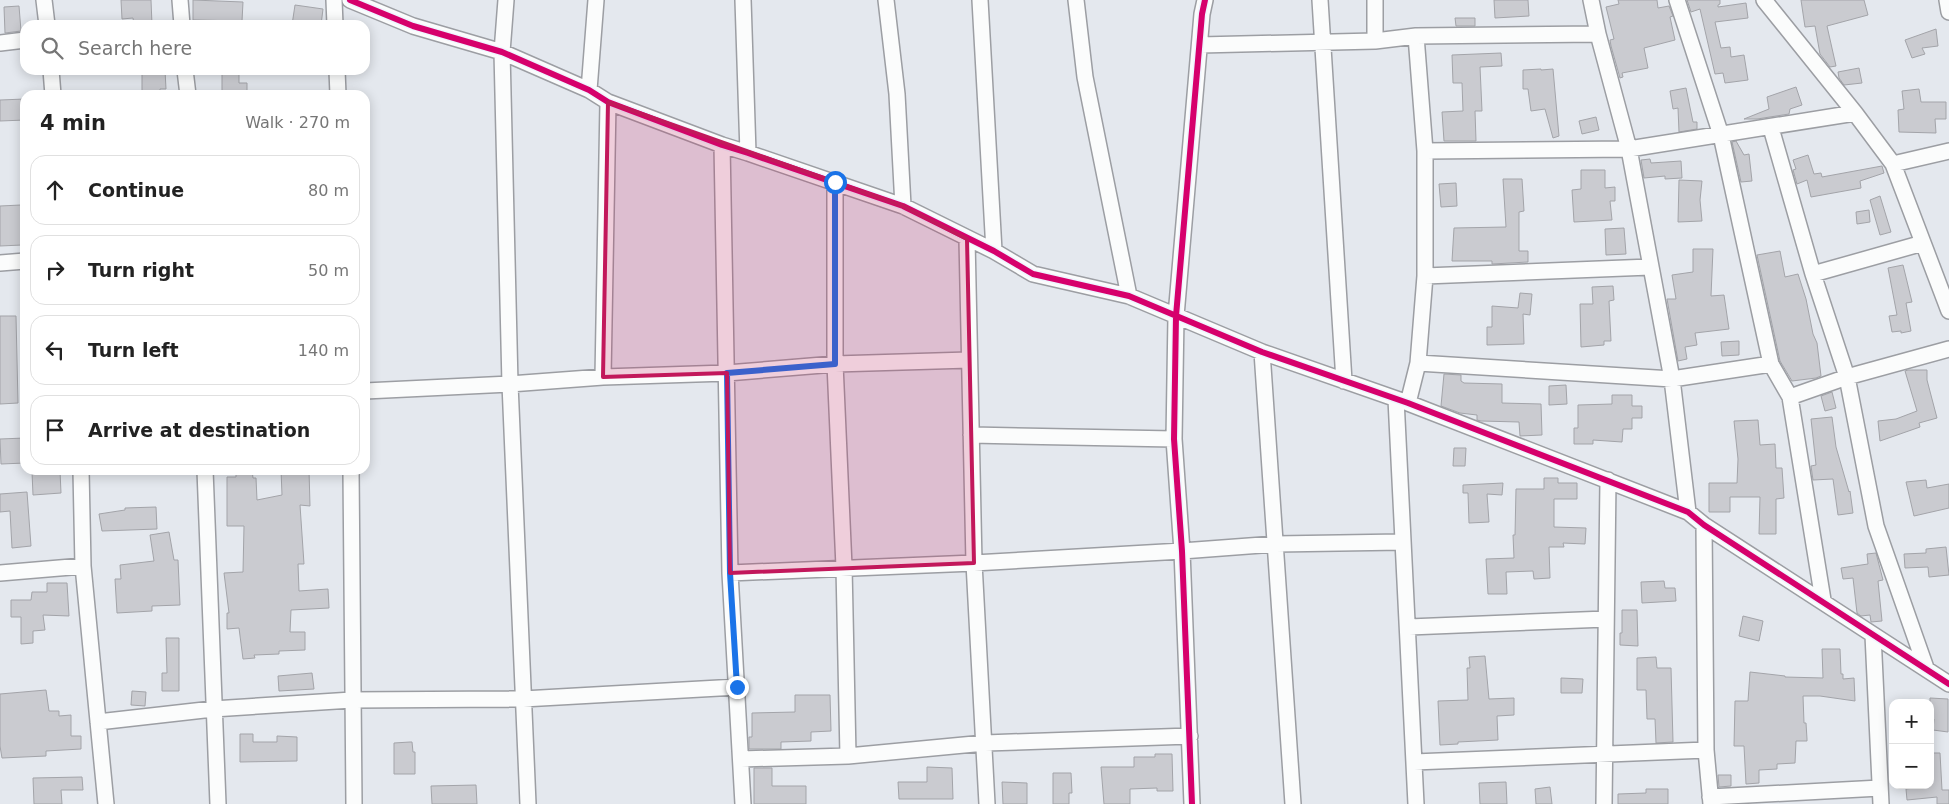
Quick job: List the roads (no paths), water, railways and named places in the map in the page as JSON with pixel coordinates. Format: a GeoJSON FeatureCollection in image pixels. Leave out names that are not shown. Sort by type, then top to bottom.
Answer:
{"type":"FeatureCollection","features":[{"type":"Feature","properties":{"kind":"street"},"geometry":{"type":"LineString","coordinates":[[44,0],[46,20]]}},
{"type":"Feature","properties":{"kind":"street"},"geometry":{"type":"LineString","coordinates":[[180,0],[182,20]]}},
{"type":"Feature","properties":{"kind":"street"},"geometry":{"type":"LineString","coordinates":[[334,0],[335,20]]}},
{"type":"Feature","properties":{"kind":"street"},"geometry":{"type":"LineString","coordinates":[[350,0],[413,26],[502,52],[589,90],[608,102],[722,145],[748,152],[903,206],[994,251],[1033,274],[1128,296],[1262,352],[1402,401],[1688,512],[1704,525],[1823,600],[1949,684]]}},
{"type":"Feature","properties":{"kind":"street"},"geometry":{"type":"LineString","coordinates":[[506,0],[502,52],[510,384],[528,804]]}},
{"type":"Feature","properties":{"kind":"street"},"geometry":{"type":"LineString","coordinates":[[589,90],[596,0]]}},
{"type":"Feature","properties":{"kind":"street"},"geometry":{"type":"LineString","coordinates":[[744,0],[748,152]]}},
{"type":"Feature","properties":{"kind":"street"},"geometry":{"type":"LineString","coordinates":[[886,0],[897,94],[903,206]]}},
{"type":"Feature","properties":{"kind":"street"},"geometry":{"type":"LineString","coordinates":[[980,0],[994,251]]}},
{"type":"Feature","properties":{"kind":"street"},"geometry":{"type":"LineString","coordinates":[[1076,0],[1086,77],[1128,296]]}},
{"type":"Feature","properties":{"kind":"street"},"geometry":{"type":"LineString","coordinates":[[1192,804],[1182,551],[1174,439],[1176,316],[1202,14],[1205,0]]}},
{"type":"Feature","properties":{"kind":"street"},"geometry":{"type":"LineString","coordinates":[[1320,0],[1344,381]]}},
{"type":"Feature","properties":{"kind":"street"},"geometry":{"type":"LineString","coordinates":[[1375,0],[1375,42]]}},
{"type":"Feature","properties":{"kind":"street"},"geometry":{"type":"LineString","coordinates":[[1591,0],[1598,34],[1629,149],[1672,378],[1688,512]]}},
{"type":"Feature","properties":{"kind":"street"},"geometry":{"type":"LineString","coordinates":[[1677,0],[1721,135],[1772,364],[1790,397],[1823,600]]}},
{"type":"Feature","properties":{"kind":"street"},"geometry":{"type":"LineString","coordinates":[[1764,0],[1855,113],[1892,164],[1949,311]]}},
{"type":"Feature","properties":{"kind":"street"},"geometry":{"type":"LineString","coordinates":[[1947,0],[1949,12]]}},
{"type":"Feature","properties":{"kind":"street"},"geometry":{"type":"LineString","coordinates":[[1200,45],[1375,42],[1416,36],[1598,34]]}},
{"type":"Feature","properties":{"kind":"street"},"geometry":{"type":"LineString","coordinates":[[1416,36],[1425,152],[1425,276],[1418,363],[1402,401],[1402,542],[1416,804]]}},
{"type":"Feature","properties":{"kind":"street"},"geometry":{"type":"LineString","coordinates":[[0,43],[20,41]]}},
{"type":"Feature","properties":{"kind":"street"},"geometry":{"type":"LineString","coordinates":[[51,75],[53,90]]}},
{"type":"Feature","properties":{"kind":"street"},"geometry":{"type":"LineString","coordinates":[[186,75],[188,90]]}},
{"type":"Feature","properties":{"kind":"street"},"geometry":{"type":"LineString","coordinates":[[337,75],[338,90]]}},
{"type":"Feature","properties":{"kind":"street"},"geometry":{"type":"LineString","coordinates":[[603,377],[608,102]]}},
{"type":"Feature","properties":{"kind":"street"},"geometry":{"type":"LineString","coordinates":[[1425,152],[1629,149],[1855,113]]}},
{"type":"Feature","properties":{"kind":"street"},"geometry":{"type":"LineString","coordinates":[[1770,128],[1813,274],[1847,377],[1876,526],[1926,668]]}},
{"type":"Feature","properties":{"kind":"street"},"geometry":{"type":"LineString","coordinates":[[722,145],[730,573],[743,804]]}},
{"type":"Feature","properties":{"kind":"street"},"geometry":{"type":"LineString","coordinates":[[1892,164],[1949,151]]}},
{"type":"Feature","properties":{"kind":"street"},"geometry":{"type":"LineString","coordinates":[[835,182],[835,364],[844,567],[848,756]]}},
{"type":"Feature","properties":{"kind":"street"},"geometry":{"type":"LineString","coordinates":[[967,239],[974,563],[987,804]]}},
{"type":"Feature","properties":{"kind":"street"},"geometry":{"type":"LineString","coordinates":[[1813,274],[1923,243]]}},
{"type":"Feature","properties":{"kind":"street"},"geometry":{"type":"LineString","coordinates":[[0,263],[20,261]]}},
{"type":"Feature","properties":{"kind":"street"},"geometry":{"type":"LineString","coordinates":[[1425,276],[1650,267]]}},
{"type":"Feature","properties":{"kind":"street"},"geometry":{"type":"LineString","coordinates":[[1790,397],[1847,377],[1949,349]]}},
{"type":"Feature","properties":{"kind":"street"},"geometry":{"type":"LineString","coordinates":[[1262,352],[1293,804]]}},
{"type":"Feature","properties":{"kind":"street"},"geometry":{"type":"LineString","coordinates":[[370,391],[510,384],[603,377],[727,373],[835,364],[969,360]]}},
{"type":"Feature","properties":{"kind":"street"},"geometry":{"type":"LineString","coordinates":[[1418,363],[1672,378],[1772,364]]}},
{"type":"Feature","properties":{"kind":"street"},"geometry":{"type":"LineString","coordinates":[[971,435],[1174,439]]}},
{"type":"Feature","properties":{"kind":"street"},"geometry":{"type":"LineString","coordinates":[[81,475],[83,566],[106,804]]}},
{"type":"Feature","properties":{"kind":"street"},"geometry":{"type":"LineString","coordinates":[[205,475],[218,804]]}},
{"type":"Feature","properties":{"kind":"street"},"geometry":{"type":"LineString","coordinates":[[351,475],[354,804]]}},
{"type":"Feature","properties":{"kind":"street"},"geometry":{"type":"LineString","coordinates":[[1604,804],[1608,480]]}},
{"type":"Feature","properties":{"kind":"street"},"geometry":{"type":"LineString","coordinates":[[1704,525],[1706,750],[1711,800],[1880,788]]}},
{"type":"Feature","properties":{"kind":"street"},"geometry":{"type":"LineString","coordinates":[[730,573],[974,563],[1276,544],[1402,542]]}},
{"type":"Feature","properties":{"kind":"street"},"geometry":{"type":"LineString","coordinates":[[0,573],[83,566]]}},
{"type":"Feature","properties":{"kind":"street"},"geometry":{"type":"LineString","coordinates":[[1408,627],[1606,619]]}},
{"type":"Feature","properties":{"kind":"street"},"geometry":{"type":"LineString","coordinates":[[1873,635],[1881,804]]}},
{"type":"Feature","properties":{"kind":"street"},"geometry":{"type":"LineString","coordinates":[[98,722],[214,709],[352,700],[523,699],[737,687]]}},
{"type":"Feature","properties":{"kind":"street"},"geometry":{"type":"LineString","coordinates":[[741,759],[848,756],[985,743],[1190,736]]}},
{"type":"Feature","properties":{"kind":"street"},"geometry":{"type":"LineString","coordinates":[[1414,762],[1706,750]]}}]}
